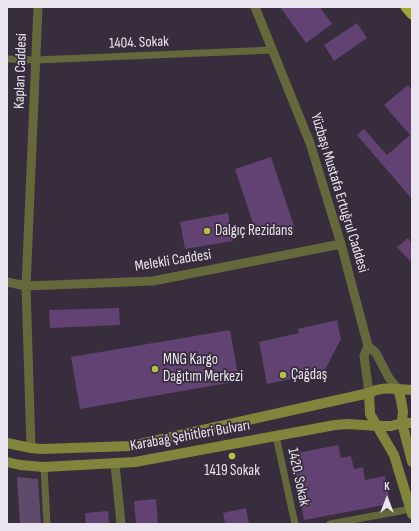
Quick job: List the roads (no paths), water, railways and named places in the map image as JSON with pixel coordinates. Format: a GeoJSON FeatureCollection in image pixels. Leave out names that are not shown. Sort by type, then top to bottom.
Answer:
{"type":"FeatureCollection","features":[{"type":"Feature","properties":{"kind":"highway"},"geometry":{"type":"LineString","coordinates":[[406,7],[412,14]]}},
{"type":"Feature","properties":{"kind":"main road","name":"Karabağ Şehitleri Bulvarı"},"geometry":{"type":"LineString","coordinates":[[7,443],[31,448],[52,449],[131,446],[369,393],[384,388],[412,390]]}},
{"type":"Feature","properties":{"kind":"main road"},"geometry":{"type":"LineString","coordinates":[[398,389],[407,423],[412,462]]}},
{"type":"Feature","properties":{"kind":"main road"},"geometry":{"type":"LineString","coordinates":[[369,393],[370,414],[394,454],[411,511]]}},
{"type":"Feature","properties":{"kind":"main road","name":"Karabağ Şehitleri Bulvarı"},"geometry":{"type":"LineString","coordinates":[[7,462],[20,465],[44,467],[115,464],[135,462],[335,425],[348,424],[391,426],[407,423]]}},
{"type":"Feature","properties":{"kind":"street","name":"Kaplan Caddesi"},"geometry":{"type":"LineString","coordinates":[[31,448],[26,286],[38,7]]}},
{"type":"Feature","properties":{"kind":"street","name":"Yüzbaşı Mustafa Ertuğrul Caddesi"},"geometry":{"type":"LineString","coordinates":[[255,7],[310,143],[341,244],[368,346],[376,353],[389,378],[398,389]]}},
{"type":"Feature","properties":{"kind":"street","name":"1404. Sokak"},"geometry":{"type":"LineString","coordinates":[[7,59],[36,60],[272,50]]}},
{"type":"Feature","properties":{"kind":"street","name":"Melekli Caddesi"},"geometry":{"type":"LineString","coordinates":[[7,282],[26,286],[153,281],[341,244]]}},
{"type":"Feature","properties":{"kind":"street","name":"Yüzbaşı Mustafa Ertuğrul Caddesi"},"geometry":{"type":"LineString","coordinates":[[368,346],[364,356],[369,393]]}},
{"type":"Feature","properties":{"kind":"street","name":"1420. Sokak"},"geometry":{"type":"LineString","coordinates":[[276,436],[295,524]]}},
{"type":"Feature","properties":{"kind":"street"},"geometry":{"type":"LineString","coordinates":[[115,464],[121,524]]}},
{"type":"Feature","properties":{"kind":"street"},"geometry":{"type":"LineString","coordinates":[[44,467],[47,524]]}},
{"type":"Feature","properties":{"kind":"street"},"geometry":{"type":"LineString","coordinates":[[330,524],[411,511]]}},
{"type":"Feature","properties":{"kind":"place","name":"Dalgıç Rezidans"},"geometry":{"type":"Point","coordinates":[207,231]}},
{"type":"Feature","properties":{"kind":"place","name":"MNG Kargo Dağıtım Merkezi"},"geometry":{"type":"Point","coordinates":[155,369]}},
{"type":"Feature","properties":{"kind":"place","name":"Çağdaş"},"geometry":{"type":"Point","coordinates":[283,375]}},
{"type":"Feature","properties":{"kind":"place","name":"1419 Sokak"},"geometry":{"type":"Point","coordinates":[232,456]}}]}
